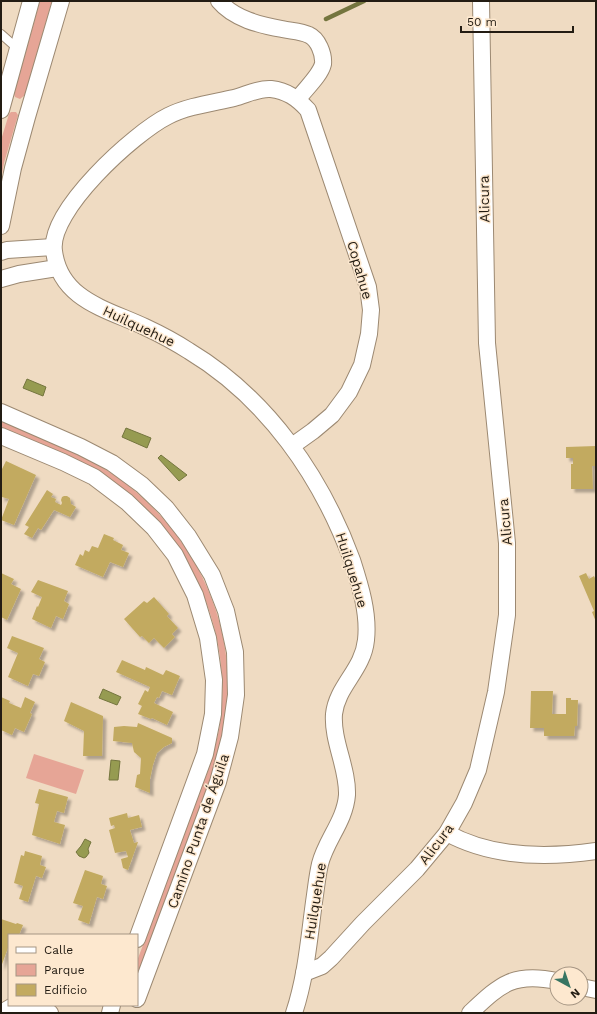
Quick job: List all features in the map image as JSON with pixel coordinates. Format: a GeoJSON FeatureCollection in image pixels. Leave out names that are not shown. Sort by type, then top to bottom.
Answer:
{"type":"FeatureCollection","features":[{"type":"Feature","properties":{"kind":"street"},"geometry":{"type":"LineString","coordinates":[[30,107],[2,105],[31,1]]}},
{"type":"Feature","properties":{"kind":"street"},"geometry":{"type":"LineString","coordinates":[[1,226],[13,168],[61,1]]}},
{"type":"Feature","properties":{"kind":"street"},"geometry":{"type":"LineString","coordinates":[[219,1],[223,6],[237,16],[275,28],[310,35],[319,44],[323,65],[315,79],[298,99]]}},
{"type":"Feature","properties":{"kind":"street","name":"Alicura"},"geometry":{"type":"LineString","coordinates":[[304,972],[322,966],[331,958],[363,923],[417,869],[447,833],[464,802],[478,770],[496,692],[507,615],[507,543],[487,343],[481,1]]}},
{"type":"Feature","properties":{"kind":"street","name":"Copahue"},"geometry":{"type":"LineString","coordinates":[[53,247],[59,226],[68,207],[114,157],[147,130],[168,116],[201,105],[237,97],[262,89],[272,89],[288,93],[298,99],[308,110],[314,126],[368,287],[371,310],[369,334],[362,366],[349,392],[332,415],[314,431],[292,446]]}},
{"type":"Feature","properties":{"kind":"street"},"geometry":{"type":"LineString","coordinates":[[1,252],[7,250],[53,247]]}},
{"type":"Feature","properties":{"kind":"street","name":"Huilquehue"},"geometry":{"type":"LineString","coordinates":[[53,247],[57,268],[70,287],[85,299],[169,339],[209,364],[230,380],[259,407],[292,446],[323,495],[347,548],[363,599],[367,636],[364,653],[360,663],[339,696],[335,710],[334,728],[345,779],[346,797],[343,815],[327,843],[319,869],[304,972],[294,1013]]}},
{"type":"Feature","properties":{"kind":"street"},"geometry":{"type":"LineString","coordinates":[[1,279],[19,274],[57,268]]}},
{"type":"Feature","properties":{"kind":"street","name":"Camino Punta de Águila"},"geometry":{"type":"LineString","coordinates":[[1,412],[81,447],[112,463],[142,485],[166,508],[188,536],[212,575],[226,612],[235,652],[236,695],[230,737],[218,782],[138,996]]}},
{"type":"Feature","properties":{"kind":"street","name":"Camino Punta de Águila"},"geometry":{"type":"LineString","coordinates":[[1,436],[63,462],[94,477],[127,502],[154,528],[174,556],[195,595],[208,638],[214,680],[213,714],[205,754],[138,935]]}},
{"type":"Feature","properties":{"kind":"street"},"geometry":{"type":"LineString","coordinates":[[447,833],[481,847],[522,854],[557,855],[596,851]]}},
{"type":"Feature","properties":{"kind":"street"},"geometry":{"type":"LineString","coordinates":[[470,1013],[498,988],[516,979],[534,977],[549,980]]}},
{"type":"Feature","properties":{"kind":"street"},"geometry":{"type":"LineString","coordinates":[[1,1013],[13,1006],[30,1007],[50,1013]]}},
{"type":"Feature","properties":{"kind":"lane"},"geometry":{"type":"LineString","coordinates":[[1,34],[18,50]]}},
{"type":"Feature","properties":{"kind":"green space"},"geometry":{"type":"Polygon","coordinates":[[[40,1],[52,1],[25,95],[20,99],[15,97],[14,94],[40,1]]]}},
{"type":"Feature","properties":{"kind":"green space"},"geometry":{"type":"Polygon","coordinates":[[[11,112],[16,112],[18,115],[4,163],[1,179],[1,140],[9,114],[11,112]]]}},
{"type":"Feature","properties":{"kind":"green space"},"geometry":{"type":"Polygon","coordinates":[[[1,421],[85,458],[111,473],[136,492],[158,513],[178,537],[195,563],[209,591],[219,620],[226,651],[228,693],[225,724],[216,766],[138,979],[138,958],[209,768],[219,730],[222,682],[218,647],[210,613],[197,580],[180,550],[159,522],[134,497],[93,468],[67,455],[1,427],[1,421]]]}},
{"type":"Feature","properties":{"kind":"green space"},"geometry":{"type":"Polygon","coordinates":[[[34,754],[84,770],[76,794],[26,778],[34,754]]]}},
{"type":"Feature","properties":{"kind":"shaded area"},"geometry":{"type":"Polygon","coordinates":[[[27,379],[46,387],[43,396],[23,388],[27,379]]]}},
{"type":"Feature","properties":{"kind":"shaded area"},"geometry":{"type":"Polygon","coordinates":[[[126,428],[151,438],[147,448],[122,437],[126,428]]]}},
{"type":"Feature","properties":{"kind":"shaded area"},"geometry":{"type":"Polygon","coordinates":[[[161,455],[187,475],[179,481],[158,458],[161,455]]]}},
{"type":"Feature","properties":{"kind":"shaded area"},"geometry":{"type":"Polygon","coordinates":[[[103,689],[121,697],[117,705],[99,698],[103,689]]]}},
{"type":"Feature","properties":{"kind":"shaded area"},"geometry":{"type":"Polygon","coordinates":[[[111,760],[120,761],[118,780],[109,780],[111,760]]]}},
{"type":"Feature","properties":{"kind":"shaded area"},"geometry":{"type":"Polygon","coordinates":[[[85,839],[91,842],[88,849],[89,853],[84,858],[79,856],[76,852],[85,839]]]}},
{"type":"Feature","properties":{"kind":"building"},"geometry":{"type":"Polygon","coordinates":[[[596,446],[596,466],[592,466],[593,489],[571,489],[571,464],[573,464],[573,458],[566,458],[566,447],[596,446]]]}},
{"type":"Feature","properties":{"kind":"building"},"geometry":{"type":"Polygon","coordinates":[[[6,461],[36,475],[14,525],[1,520],[9,499],[2,497],[1,500],[1,471],[6,461]]]}},
{"type":"Feature","properties":{"kind":"building"},"geometry":{"type":"Polygon","coordinates":[[[47,490],[53,494],[51,497],[56,499],[55,502],[61,505],[62,497],[67,496],[70,498],[71,504],[76,507],[70,517],[54,510],[41,530],[38,528],[32,538],[24,534],[29,527],[25,525],[47,490]]]}},
{"type":"Feature","properties":{"kind":"building"},"geometry":{"type":"Polygon","coordinates":[[[104,534],[114,538],[113,540],[123,545],[121,550],[129,553],[123,567],[110,562],[103,577],[75,565],[80,554],[83,556],[85,550],[89,552],[92,546],[98,548],[104,534]]]}},
{"type":"Feature","properties":{"kind":"building"},"geometry":{"type":"Polygon","coordinates":[[[1,573],[14,579],[11,584],[21,589],[7,620],[1,617],[1,573]]]}},
{"type":"Feature","properties":{"kind":"building"},"geometry":{"type":"Polygon","coordinates":[[[586,573],[589,579],[594,576],[596,580],[596,622],[592,612],[594,611],[579,576],[586,573]]]}},
{"type":"Feature","properties":{"kind":"building"},"geometry":{"type":"Polygon","coordinates":[[[38,580],[68,591],[64,601],[69,604],[63,619],[56,616],[51,628],[32,619],[42,597],[31,592],[38,580]]]}},
{"type":"Feature","properties":{"kind":"building"},"geometry":{"type":"Polygon","coordinates":[[[154,597],[169,614],[167,616],[178,628],[172,634],[175,637],[164,648],[154,638],[149,643],[142,636],[140,637],[124,619],[144,601],[147,603],[154,597]]]}},
{"type":"Feature","properties":{"kind":"building"},"geometry":{"type":"Polygon","coordinates":[[[12,636],[44,648],[39,659],[45,662],[39,676],[33,674],[28,686],[8,677],[18,653],[7,648],[12,636]]]}},
{"type":"Feature","properties":{"kind":"building"},"geometry":{"type":"Polygon","coordinates":[[[122,660],[145,670],[146,667],[163,675],[166,670],[180,676],[172,695],[162,691],[159,698],[157,697],[154,703],[173,712],[167,725],[152,718],[151,719],[138,714],[142,706],[138,704],[145,690],[148,692],[150,687],[116,672],[122,660]]]}},
{"type":"Feature","properties":{"kind":"building"},"geometry":{"type":"Polygon","coordinates":[[[531,691],[553,691],[552,714],[566,714],[566,698],[578,700],[577,726],[575,726],[574,736],[544,736],[544,728],[530,728],[531,691]]]}},
{"type":"Feature","properties":{"kind":"building"},"geometry":{"type":"Polygon","coordinates":[[[1,697],[10,701],[9,703],[21,708],[25,697],[35,702],[30,713],[32,714],[24,732],[15,728],[12,735],[1,730],[1,697]]]}},
{"type":"Feature","properties":{"kind":"building"},"geometry":{"type":"Polygon","coordinates":[[[71,702],[103,716],[102,756],[83,756],[84,731],[64,721],[71,702]]]}},
{"type":"Feature","properties":{"kind":"building"},"geometry":{"type":"Polygon","coordinates":[[[138,723],[172,738],[172,743],[157,753],[150,779],[150,793],[135,787],[137,775],[140,774],[141,758],[134,752],[132,743],[113,741],[114,727],[137,727],[138,723]]]}},
{"type":"Feature","properties":{"kind":"building"},"geometry":{"type":"Polygon","coordinates":[[[39,789],[68,797],[64,813],[57,811],[54,822],[65,825],[60,844],[32,835],[39,804],[35,803],[39,789]]]}},
{"type":"Feature","properties":{"kind":"building"},"geometry":{"type":"Polygon","coordinates":[[[127,813],[128,818],[139,815],[142,827],[130,830],[134,843],[138,842],[128,870],[123,868],[121,859],[128,857],[126,851],[115,853],[109,830],[115,828],[114,825],[111,826],[109,818],[127,813]]]}},
{"type":"Feature","properties":{"kind":"building"},"geometry":{"type":"Polygon","coordinates":[[[25,851],[42,856],[40,865],[46,867],[42,878],[36,876],[28,902],[19,899],[23,886],[14,883],[21,855],[24,856],[25,851]]]}},
{"type":"Feature","properties":{"kind":"building"},"geometry":{"type":"Polygon","coordinates":[[[85,870],[103,876],[101,884],[107,886],[103,899],[97,897],[89,924],[78,920],[83,906],[73,903],[85,870]]]}},
{"type":"Feature","properties":{"kind":"building"},"geometry":{"type":"Polygon","coordinates":[[[1,919],[23,925],[19,934],[8,934],[8,948],[1,967],[1,919]]]}},
{"type":"Feature","properties":{"kind":"waterway"},"geometry":{"type":"LineString","coordinates":[[326,19],[364,1]]}}]}
